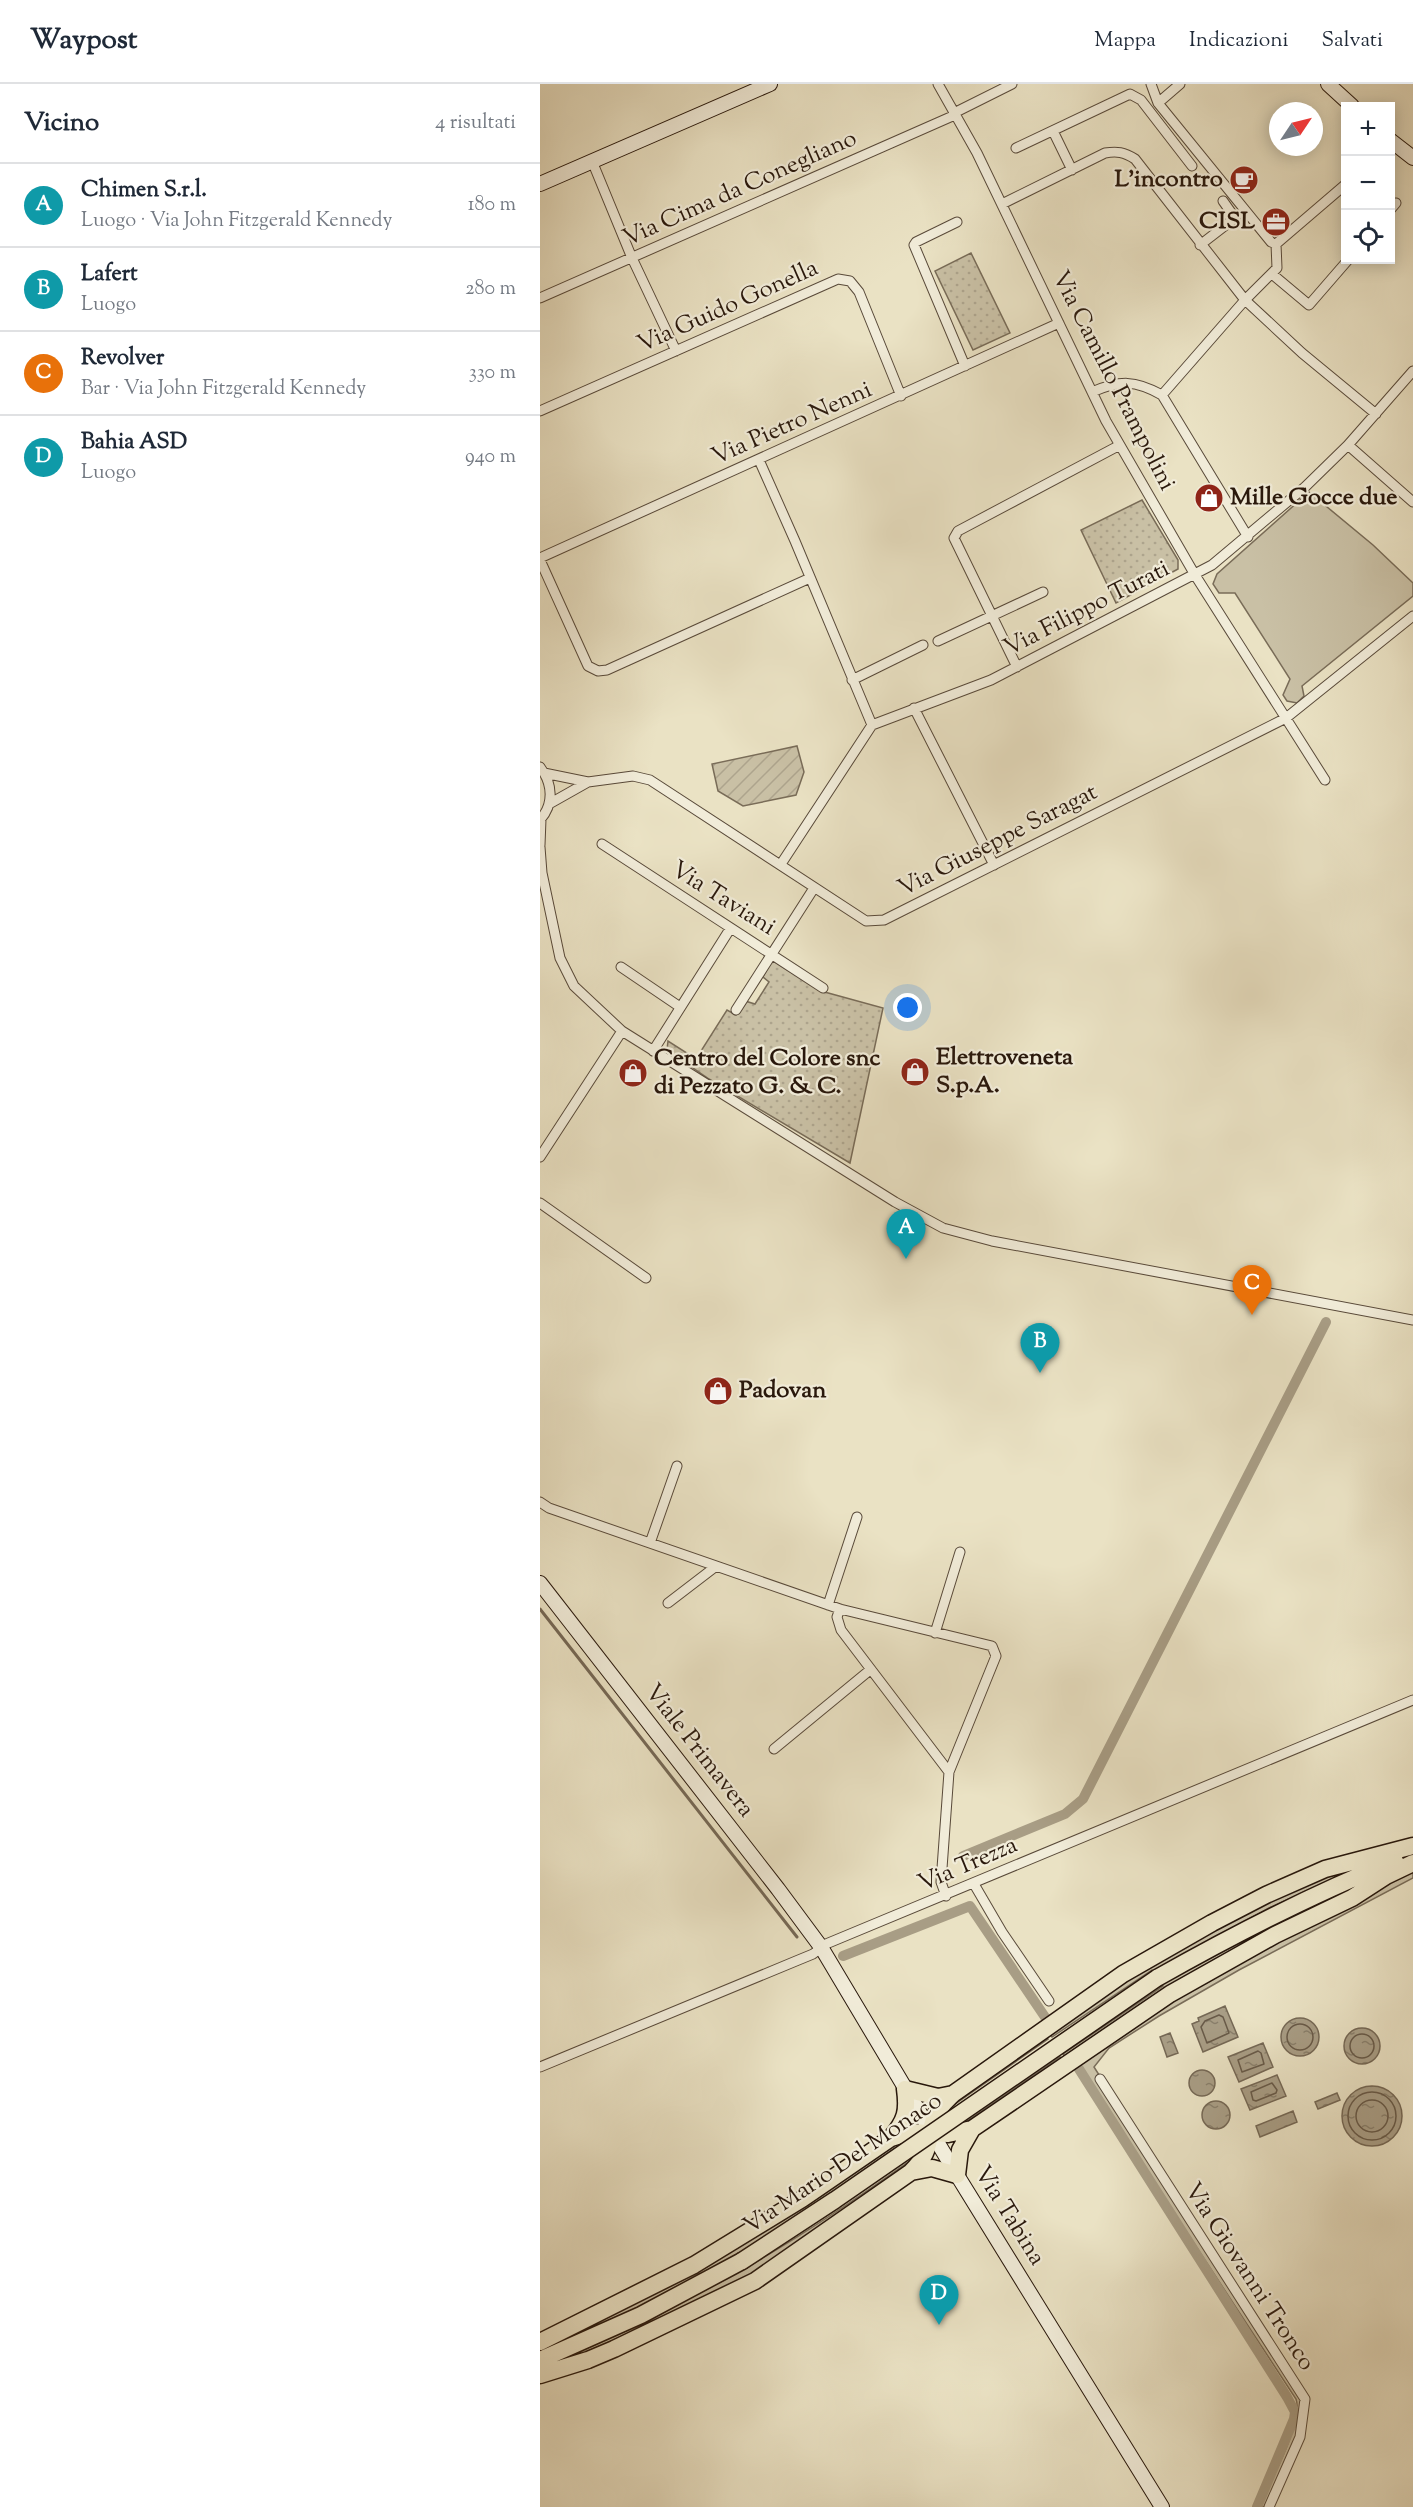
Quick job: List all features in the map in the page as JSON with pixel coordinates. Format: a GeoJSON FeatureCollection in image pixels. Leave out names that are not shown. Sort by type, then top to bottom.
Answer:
{"type":"FeatureCollection","features":[{"type":"Feature","properties":{"kind":"highway"},"geometry":{"type":"LineString","coordinates":[[540,2375],[588,2361],[755,2281],[911,2172],[926,2153],[935,2116],[953,2094],[1123,1974],[1212,1923],[1282,1887],[1325,1869],[1413,1846]]}},
{"type":"Feature","properties":{"kind":"highway","name":"Via Mario Del Monaco"},"geometry":{"type":"LineString","coordinates":[[540,2360],[606,2332],[742,2261],[835,2200],[1157,1978],[1244,1929],[1306,1898],[1413,1855]]}},
{"type":"Feature","properties":{"kind":"highway"},"geometry":{"type":"LineString","coordinates":[[540,2342],[701,2261],[802,2199],[891,2138],[910,2132],[948,2134],[972,2129],[1170,1994],[1275,1935],[1352,1898],[1386,1876],[1413,1863]]}},
{"type":"Feature","properties":{"kind":"highway"},"geometry":{"type":"LineString","coordinates":[[891,2138],[907,2111],[905,2089],[938,2097],[953,2094]]}},
{"type":"Feature","properties":{"kind":"highway"},"geometry":{"type":"LineString","coordinates":[[911,2172],[932,2168],[957,2175],[960,2150],[972,2129]]}},
{"type":"Feature","properties":{"kind":"main road"},"geometry":{"type":"LineString","coordinates":[[540,184],[770,84]]}},
{"type":"Feature","properties":{"kind":"main road"},"geometry":{"type":"LineString","coordinates":[[1328,84],[1348,102]]}},
{"type":"Feature","properties":{"kind":"main road"},"geometry":{"type":"LineString","coordinates":[[1395,145],[1413,158]]}},
{"type":"Feature","properties":{"kind":"main road","name":"Viale Primavera"},"geometry":{"type":"LineString","coordinates":[[540,1583],[821,1947]]}},
{"type":"Feature","properties":{"kind":"main road","name":"Via Tabina"},"geometry":{"type":"LineString","coordinates":[[821,1947],[957,2175],[1162,2507]]}},
{"type":"Feature","properties":{"kind":"street","name":"Via Camillo Prampolini"},"geometry":{"type":"LineString","coordinates":[[938,84],[1002,204],[1092,393],[1120,445],[1195,575],[1325,780]]}},
{"type":"Feature","properties":{"kind":"street","name":"Via Cima da Conegliano"},"geometry":{"type":"LineString","coordinates":[[540,298],[954,114],[1012,84]]}},
{"type":"Feature","properties":{"kind":"street"},"geometry":{"type":"LineString","coordinates":[[1151,84],[1158,103],[1271,242],[1276,243]]}},
{"type":"Feature","properties":{"kind":"street"},"geometry":{"type":"LineString","coordinates":[[1158,103],[1180,84]]}},
{"type":"Feature","properties":{"kind":"street"},"geometry":{"type":"LineString","coordinates":[[1016,148],[1130,94],[1141,100],[1192,166]]}},
{"type":"Feature","properties":{"kind":"street"},"geometry":{"type":"LineString","coordinates":[[1053,131],[1072,170]]}},
{"type":"Feature","properties":{"kind":"street"},"geometry":{"type":"LineString","coordinates":[[1002,204],[1105,153],[1116,151],[1126,153],[1135,159],[1245,300],[1302,353],[1376,414]]}},
{"type":"Feature","properties":{"kind":"street"},"geometry":{"type":"LineString","coordinates":[[592,161],[632,258],[676,351]]}},
{"type":"Feature","properties":{"kind":"street"},"geometry":{"type":"LineString","coordinates":[[1162,395],[1245,300],[1275,271],[1276,243],[1341,188]]}},
{"type":"Feature","properties":{"kind":"street"},"geometry":{"type":"LineString","coordinates":[[1200,245],[1235,218],[1223,201]]}},
{"type":"Feature","properties":{"kind":"street"},"geometry":{"type":"LineString","coordinates":[[957,222],[914,245],[965,366]]}},
{"type":"Feature","properties":{"kind":"street"},"geometry":{"type":"LineString","coordinates":[[1275,271],[1309,305],[1345,264]]}},
{"type":"Feature","properties":{"kind":"street","name":"Via Guido Gonella"},"geometry":{"type":"LineString","coordinates":[[540,411],[838,279],[850,281],[859,292],[901,396]]}},
{"type":"Feature","properties":{"kind":"street","name":"Via Pietro Nenni"},"geometry":{"type":"LineString","coordinates":[[540,559],[1059,323]]}},
{"type":"Feature","properties":{"kind":"street","name":"Via Filippo Turati"},"geometry":{"type":"LineString","coordinates":[[872,725],[991,680],[1212,565],[1248,537],[1348,445],[1413,371]]}},
{"type":"Feature","properties":{"kind":"street"},"geometry":{"type":"LineString","coordinates":[[1092,393],[1111,384],[1126,383],[1142,384],[1162,395],[1248,537]]}},
{"type":"Feature","properties":{"kind":"street"},"geometry":{"type":"LineString","coordinates":[[1017,667],[954,538],[958,531],[1120,445]]}},
{"type":"Feature","properties":{"kind":"street"},"geometry":{"type":"LineString","coordinates":[[1348,445],[1413,502]]}},
{"type":"Feature","properties":{"kind":"street"},"geometry":{"type":"LineString","coordinates":[[759,460],[872,725],[781,864]]}},
{"type":"Feature","properties":{"kind":"street"},"geometry":{"type":"LineString","coordinates":[[540,559],[588,666],[598,671],[607,670],[810,578]]}},
{"type":"Feature","properties":{"kind":"street"},"geometry":{"type":"LineString","coordinates":[[938,641],[1043,592]]}},
{"type":"Feature","properties":{"kind":"street","name":"Via Giuseppe Saragat"},"geometry":{"type":"LineString","coordinates":[[542,770],[569,780],[588,782],[633,776],[650,780],[866,921],[884,920],[1286,718],[1413,616]]}},
{"type":"Feature","properties":{"kind":"street"},"geometry":{"type":"LineString","coordinates":[[852,680],[923,645]]}},
{"type":"Feature","properties":{"kind":"street"},"geometry":{"type":"LineString","coordinates":[[914,708],[994,865]]}},
{"type":"Feature","properties":{"kind":"street"},"geometry":{"type":"LineString","coordinates":[[542,770],[550,786],[549,804],[540,820],[541,872],[560,958],[574,986],[622,1031],[653,1051],[895,1202],[944,1228],[992,1241],[1413,1320]]}},
{"type":"Feature","properties":{"kind":"street","name":"Via Giuseppe Saragat"},"geometry":{"type":"LineString","coordinates":[[549,804],[588,782]]}},
{"type":"Feature","properties":{"kind":"street","name":"Via Taviani"},"geometry":{"type":"LineString","coordinates":[[602,844],[823,988]]}},
{"type":"Feature","properties":{"kind":"street"},"geometry":{"type":"LineString","coordinates":[[736,1010],[814,888]]}},
{"type":"Feature","properties":{"kind":"street"},"geometry":{"type":"LineString","coordinates":[[653,1051],[730,928]]}},
{"type":"Feature","properties":{"kind":"street"},"geometry":{"type":"LineString","coordinates":[[621,967],[680,1007]]}},
{"type":"Feature","properties":{"kind":"street"},"geometry":{"type":"LineString","coordinates":[[540,1157],[622,1031]]}},
{"type":"Feature","properties":{"kind":"street"},"geometry":{"type":"LineString","coordinates":[[540,1203],[646,1278]]}},
{"type":"Feature","properties":{"kind":"street"},"geometry":{"type":"LineString","coordinates":[[650,1544],[677,1466]]}},
{"type":"Feature","properties":{"kind":"street"},"geometry":{"type":"LineString","coordinates":[[540,1502],[545,1512],[650,1544],[840,1609],[992,1646],[996,1656],[949,1772],[941,1882],[946,1896]]}},
{"type":"Feature","properties":{"kind":"street"},"geometry":{"type":"LineString","coordinates":[[828,1605],[857,1517]]}},
{"type":"Feature","properties":{"kind":"street"},"geometry":{"type":"LineString","coordinates":[[934,1633],[960,1552]]}},
{"type":"Feature","properties":{"kind":"street"},"geometry":{"type":"LineString","coordinates":[[668,1603],[715,1567]]}},
{"type":"Feature","properties":{"kind":"street"},"geometry":{"type":"LineString","coordinates":[[840,1609],[837,1617],[841,1630],[949,1772]]}},
{"type":"Feature","properties":{"kind":"street"},"geometry":{"type":"LineString","coordinates":[[774,1749],[870,1670]]}},
{"type":"Feature","properties":{"kind":"street","name":"Via Trezza"},"geometry":{"type":"LineString","coordinates":[[540,2067],[796,1962],[813,1954],[821,1947],[1413,1700]]}},
{"type":"Feature","properties":{"kind":"street"},"geometry":{"type":"LineString","coordinates":[[975,1884],[1002,1932],[1049,2001]]}},
{"type":"Feature","properties":{"kind":"street","name":"Via Giovanni Tronco"},"geometry":{"type":"LineString","coordinates":[[1100,2079],[1305,2399],[1299,2437],[1269,2507]]}},
{"type":"Feature","properties":{"kind":"shaded area"},"geometry":{"type":"Polygon","coordinates":[[[971,253],[1010,333],[973,350],[935,271],[971,253]]]}},
{"type":"Feature","properties":{"kind":"shaded area"},"geometry":{"type":"Polygon","coordinates":[[[1309,492],[1373,545],[1413,583],[1413,596],[1302,686],[1304,696],[1297,703],[1287,701],[1283,695],[1290,679],[1235,593],[1219,593],[1213,584],[1217,574],[1309,492]]]}},
{"type":"Feature","properties":{"kind":"shaded area"},"geometry":{"type":"Polygon","coordinates":[[[1142,500],[1178,560],[1178,569],[1116,603],[1081,530],[1142,500]]]}},
{"type":"Feature","properties":{"kind":"shaded area"},"geometry":{"type":"Polygon","coordinates":[[[797,746],[804,772],[796,795],[743,806],[718,791],[712,764],[797,746]]]}},
{"type":"Feature","properties":{"kind":"shaded area"},"geometry":{"type":"Polygon","coordinates":[[[772,960],[821,991],[883,1008],[850,1163],[709,1079],[667,1050],[668,1041],[696,1059],[727,1010],[736,1015],[745,1001],[755,1004],[769,982],[763,977],[772,960]]]}},
{"type":"Feature","properties":{"kind":"shaded area"},"geometry":{"type":"Polygon","coordinates":[[[1413,1867],[1413,1878],[1239,1970],[1159,2016],[1109,2048],[1094,2067],[1302,2395],[1300,2428],[1265,2507],[1259,2507],[1290,2437],[1295,2422],[1296,2399],[1078,2061],[1150,2011],[1413,1867]]]}},
{"type":"Feature","properties":{"kind":"shaded area"},"geometry":{"type":"Polygon","coordinates":[[[1356,1868],[1269,1908],[1154,1971],[1152,1970],[1052,2037],[1048,2032],[1121,1982],[1297,1884],[1356,1868]]]}},
{"type":"Feature","properties":{"kind":"shaded area"},"geometry":{"type":"Polygon","coordinates":[[[1372,1878],[1066,2058],[1063,2054],[1163,1986],[1162,1984],[1242,1938],[1372,1878]]]}},
{"type":"Feature","properties":{"kind":"shaded area"},"geometry":{"type":"Polygon","coordinates":[[[1045,2035],[1048,2039],[941,2114],[943,2110],[1045,2035]]]}},
{"type":"Feature","properties":{"kind":"shaded area"},"geometry":{"type":"Polygon","coordinates":[[[1060,2057],[1063,2061],[996,2107],[954,2130],[1060,2057]]]}},
{"type":"Feature","properties":{"kind":"shaded area"},"geometry":{"type":"Polygon","coordinates":[[[905,2141],[790,2222],[685,2287],[540,2352],[540,2347],[892,2145],[905,2141]]]}},
{"type":"Feature","properties":{"kind":"shaded area"},"geometry":{"type":"Polygon","coordinates":[[[921,2153],[918,2159],[782,2258],[614,2345],[540,2366],[717,2284],[811,2228],[921,2153]]]}},
{"type":"Feature","properties":{"kind":"water"},"geometry":{"type":"Polygon","coordinates":[[[1225,2006],[1238,2037],[1203,2052],[1192,2024],[1199,2021],[1198,2018],[1225,2006]]]}},
{"type":"Feature","properties":{"kind":"water"},"geometry":{"type":"Polygon","coordinates":[[[1300,2018],[1314,2023],[1319,2037],[1314,2051],[1300,2056],[1286,2051],[1281,2037],[1286,2023],[1300,2018]]]}},
{"type":"Feature","properties":{"kind":"water"},"geometry":{"type":"Polygon","coordinates":[[[1362,2028],[1375,2033],[1380,2046],[1375,2059],[1362,2064],[1349,2059],[1344,2046],[1349,2033],[1362,2028]]]}},
{"type":"Feature","properties":{"kind":"water"},"geometry":{"type":"Polygon","coordinates":[[[1170,2033],[1178,2053],[1167,2057],[1160,2037],[1170,2033]]]}},
{"type":"Feature","properties":{"kind":"water"},"geometry":{"type":"Polygon","coordinates":[[[1263,2043],[1273,2067],[1239,2082],[1228,2057],[1263,2043]]]}},
{"type":"Feature","properties":{"kind":"water"},"geometry":{"type":"Polygon","coordinates":[[[1202,2070],[1211,2074],[1215,2083],[1211,2092],[1202,2096],[1193,2092],[1189,2083],[1193,2074],[1202,2070]]]}},
{"type":"Feature","properties":{"kind":"water"},"geometry":{"type":"Polygon","coordinates":[[[1277,2075],[1286,2096],[1250,2110],[1241,2089],[1277,2075]]]}},
{"type":"Feature","properties":{"kind":"water"},"geometry":{"type":"Polygon","coordinates":[[[1372,2086],[1393,2095],[1402,2116],[1393,2137],[1372,2146],[1351,2137],[1342,2116],[1351,2095],[1372,2086]]]}},
{"type":"Feature","properties":{"kind":"water"},"geometry":{"type":"Polygon","coordinates":[[[1337,2093],[1340,2100],[1318,2109],[1315,2102],[1337,2093]]]}},
{"type":"Feature","properties":{"kind":"water"},"geometry":{"type":"Polygon","coordinates":[[[1216,2101],[1226,2105],[1230,2115],[1226,2125],[1216,2129],[1206,2125],[1202,2115],[1206,2105],[1216,2101]]]}},
{"type":"Feature","properties":{"kind":"water"},"geometry":{"type":"Polygon","coordinates":[[[1293,2111],[1297,2122],[1260,2137],[1256,2126],[1293,2111]]]}},
{"type":"Feature","properties":{"kind":"waterway"},"geometry":{"type":"LineString","coordinates":[[963,1856],[1065,1814],[1083,1799],[1326,1322]]}},
{"type":"Feature","properties":{"kind":"waterway"},"geometry":{"type":"LineString","coordinates":[[540,1609],[797,1937]]}},
{"type":"Feature","properties":{"kind":"waterway"},"geometry":{"type":"LineString","coordinates":[[843,1956],[970,1906],[1045,2017]]}},
{"type":"Feature","properties":{"kind":"waterway"},"geometry":{"type":"LineString","coordinates":[[1079,2069],[1295,2412],[1257,2507]]}},
{"type":"Feature","properties":{"kind":"place","name":"L'incontro"},"geometry":{"type":"Point","coordinates":[1244,180]}},
{"type":"Feature","properties":{"kind":"place","name":"CISL"},"geometry":{"type":"Point","coordinates":[1276,222]}},
{"type":"Feature","properties":{"kind":"place","name":"Mille Gocce due"},"geometry":{"type":"Point","coordinates":[1209,498]}},
{"type":"Feature","properties":{"kind":"place","name":"Elettroveneta S.p.A."},"geometry":{"type":"Point","coordinates":[915,1072]}},
{"type":"Feature","properties":{"kind":"place","name":"Centro del Colore snc di Pezzato G. & C."},"geometry":{"type":"Point","coordinates":[633,1073]}},
{"type":"Feature","properties":{"kind":"place","name":"Chimen S.r.l."},"geometry":{"type":"Point","coordinates":[906,1259]}},
{"type":"Feature","properties":{"kind":"place","name":"Revolver"},"geometry":{"type":"Point","coordinates":[1252,1315]}},
{"type":"Feature","properties":{"kind":"place","name":"Lafert"},"geometry":{"type":"Point","coordinates":[1040,1373]}},
{"type":"Feature","properties":{"kind":"place","name":"Padovan"},"geometry":{"type":"Point","coordinates":[718,1391]}},
{"type":"Feature","properties":{"kind":"place","name":"Bahia ASD"},"geometry":{"type":"Point","coordinates":[939,2325]}}]}
